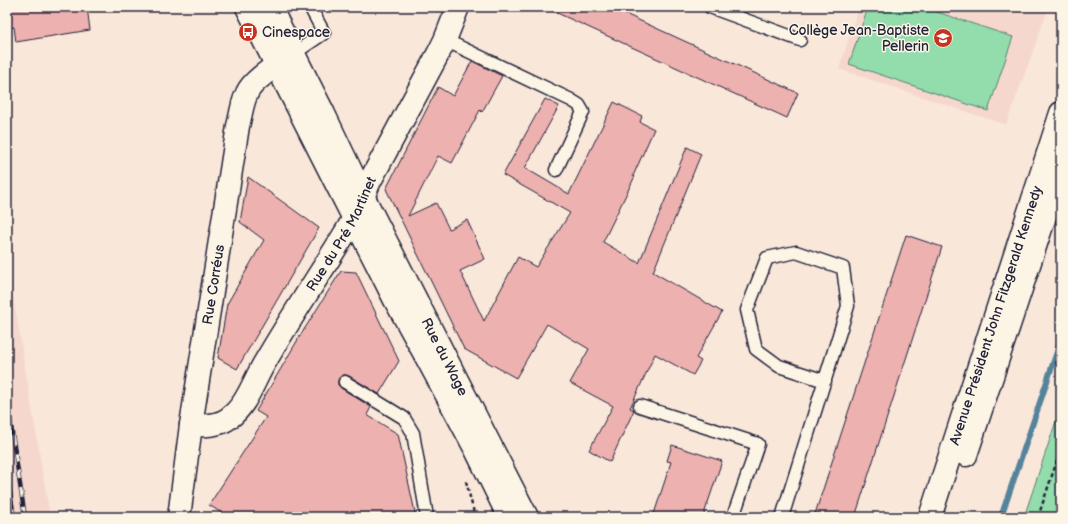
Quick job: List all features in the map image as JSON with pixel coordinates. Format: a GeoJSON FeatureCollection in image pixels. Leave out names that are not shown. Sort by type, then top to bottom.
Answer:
{"type":"FeatureCollection","features":[{"type":"Feature","properties":{"kind":"street"},"geometry":{"type":"LineString","coordinates":[[247,7],[324,114],[363,196]]}},
{"type":"Feature","properties":{"kind":"street"},"geometry":{"type":"LineString","coordinates":[[270,7],[285,59],[354,218]]}},
{"type":"Feature","properties":{"kind":"street","name":"Rue du Pré Martinet"},"geometry":{"type":"LineString","coordinates":[[191,425],[210,426],[229,419],[248,394],[265,362],[354,218],[370,181],[445,40],[458,7]]}},
{"type":"Feature","properties":{"kind":"street","name":"Rue Corréus"},"geometry":{"type":"LineString","coordinates":[[178,517],[238,126],[247,92],[258,79],[285,59]]}},
{"type":"Feature","properties":{"kind":"street","name":"Avenue Président John Fitzgerald Kennedy"},"geometry":{"type":"LineString","coordinates":[[930,517],[1061,113]]}},
{"type":"Feature","properties":{"kind":"street","name":"Avenue Président John Fitzgerald Kennedy"},"geometry":{"type":"LineString","coordinates":[[946,517],[1061,168]]}},
{"type":"Feature","properties":{"kind":"street","name":"Rue du Wage"},"geometry":{"type":"LineString","coordinates":[[363,196],[527,517]]}},
{"type":"Feature","properties":{"kind":"street","name":"Rue du Wage"},"geometry":{"type":"LineString","coordinates":[[354,218],[395,300],[475,448],[507,514]]}},
{"type":"Feature","properties":{"kind":"lane"},"geometry":{"type":"LineString","coordinates":[[285,59],[324,33],[310,7]]}},
{"type":"Feature","properties":{"kind":"lane"},"geometry":{"type":"LineString","coordinates":[[710,7],[800,40]]}},
{"type":"Feature","properties":{"kind":"lane"},"geometry":{"type":"LineString","coordinates":[[445,40],[579,105],[583,112],[556,170]]}},
{"type":"Feature","properties":{"kind":"lane"},"geometry":{"type":"LineString","coordinates":[[782,517],[825,381],[848,306],[843,268],[796,252],[768,258],[746,310],[756,349],[779,366],[825,381]]}},
{"type":"Feature","properties":{"kind":"lane"},"geometry":{"type":"LineString","coordinates":[[345,382],[404,418],[413,433],[427,517]]}},
{"type":"Feature","properties":{"kind":"lane"},"geometry":{"type":"LineString","coordinates":[[640,406],[758,444],[733,517]]}},
{"type":"Feature","properties":{"kind":"path"},"geometry":{"type":"LineString","coordinates":[[1038,517],[1061,449]]}},
{"type":"Feature","properties":{"kind":"shaded area","name":"Collège Jean-Baptiste Pellerin"},"geometry":{"type":"Polygon","coordinates":[[[859,7],[1049,7],[1006,125],[839,69],[859,7]]]}},
{"type":"Feature","properties":{"kind":"shaded area"},"geometry":{"type":"Polygon","coordinates":[[[7,260],[50,517],[7,517],[7,260]]]}},
{"type":"Feature","properties":{"kind":"green space","name":"Collège Jean-Baptiste Pellerin"},"geometry":{"type":"Polygon","coordinates":[[[868,7],[922,7],[1013,37],[988,111],[849,64],[868,7]]]}},
{"type":"Feature","properties":{"kind":"green space"},"geometry":{"type":"Polygon","coordinates":[[[1061,406],[1061,517],[1024,517],[1061,406]]]}},
{"type":"Feature","properties":{"kind":"building"},"geometry":{"type":"Polygon","coordinates":[[[7,7],[87,7],[90,30],[16,42],[14,27],[7,28],[7,7]]]}},
{"type":"Feature","properties":{"kind":"building"},"geometry":{"type":"Polygon","coordinates":[[[544,7],[610,7],[798,93],[787,118],[544,7]]]}},
{"type":"Feature","properties":{"kind":"building"},"geometry":{"type":"Polygon","coordinates":[[[472,61],[502,76],[482,112],[480,110],[452,163],[438,156],[408,216],[436,203],[449,229],[467,220],[485,259],[460,271],[484,321],[518,257],[536,267],[570,213],[503,175],[545,99],[559,106],[525,168],[569,194],[614,102],[642,116],[640,122],[654,129],[633,176],[635,176],[603,242],[639,263],[687,147],[701,154],[653,272],[722,312],[696,358],[701,361],[693,375],[655,354],[630,408],[634,410],[610,462],[589,450],[613,406],[570,383],[589,349],[547,324],[516,378],[464,349],[386,189],[438,87],[453,96],[472,61]]]}},
{"type":"Feature","properties":{"kind":"building"},"geometry":{"type":"Polygon","coordinates":[[[248,177],[319,228],[237,369],[218,358],[227,304],[264,240],[240,222],[248,177]]]}},
{"type":"Feature","properties":{"kind":"building"},"geometry":{"type":"Polygon","coordinates":[[[906,235],[942,247],[855,517],[814,517],[906,235]]]}},
{"type":"Feature","properties":{"kind":"building"},"geometry":{"type":"Polygon","coordinates":[[[341,271],[356,272],[399,361],[379,394],[346,375],[342,375],[339,378],[338,385],[371,407],[367,415],[398,434],[416,517],[228,517],[209,505],[266,417],[256,411],[300,336],[341,271]]]}},
{"type":"Feature","properties":{"kind":"building"},"geometry":{"type":"Polygon","coordinates":[[[672,445],[722,461],[703,517],[653,517],[671,462],[667,461],[672,445]]]}},
{"type":"Feature","properties":{"kind":"waterway"},"geometry":{"type":"LineString","coordinates":[[1001,517],[1061,340]]}},
{"type":"Feature","properties":{"kind":"railway"},"geometry":{"type":"LineString","coordinates":[[7,400],[25,517]]}},
{"type":"Feature","properties":{"kind":"railway"},"geometry":{"type":"LineString","coordinates":[[7,473],[14,517]]}},
{"type":"Feature","properties":{"kind":"place","name":"Cinespace"},"geometry":{"type":"Point","coordinates":[248,32]}},
{"type":"Feature","properties":{"kind":"place","name":"Collège Jean-Baptiste Pellerin"},"geometry":{"type":"Point","coordinates":[943,38]}}]}
